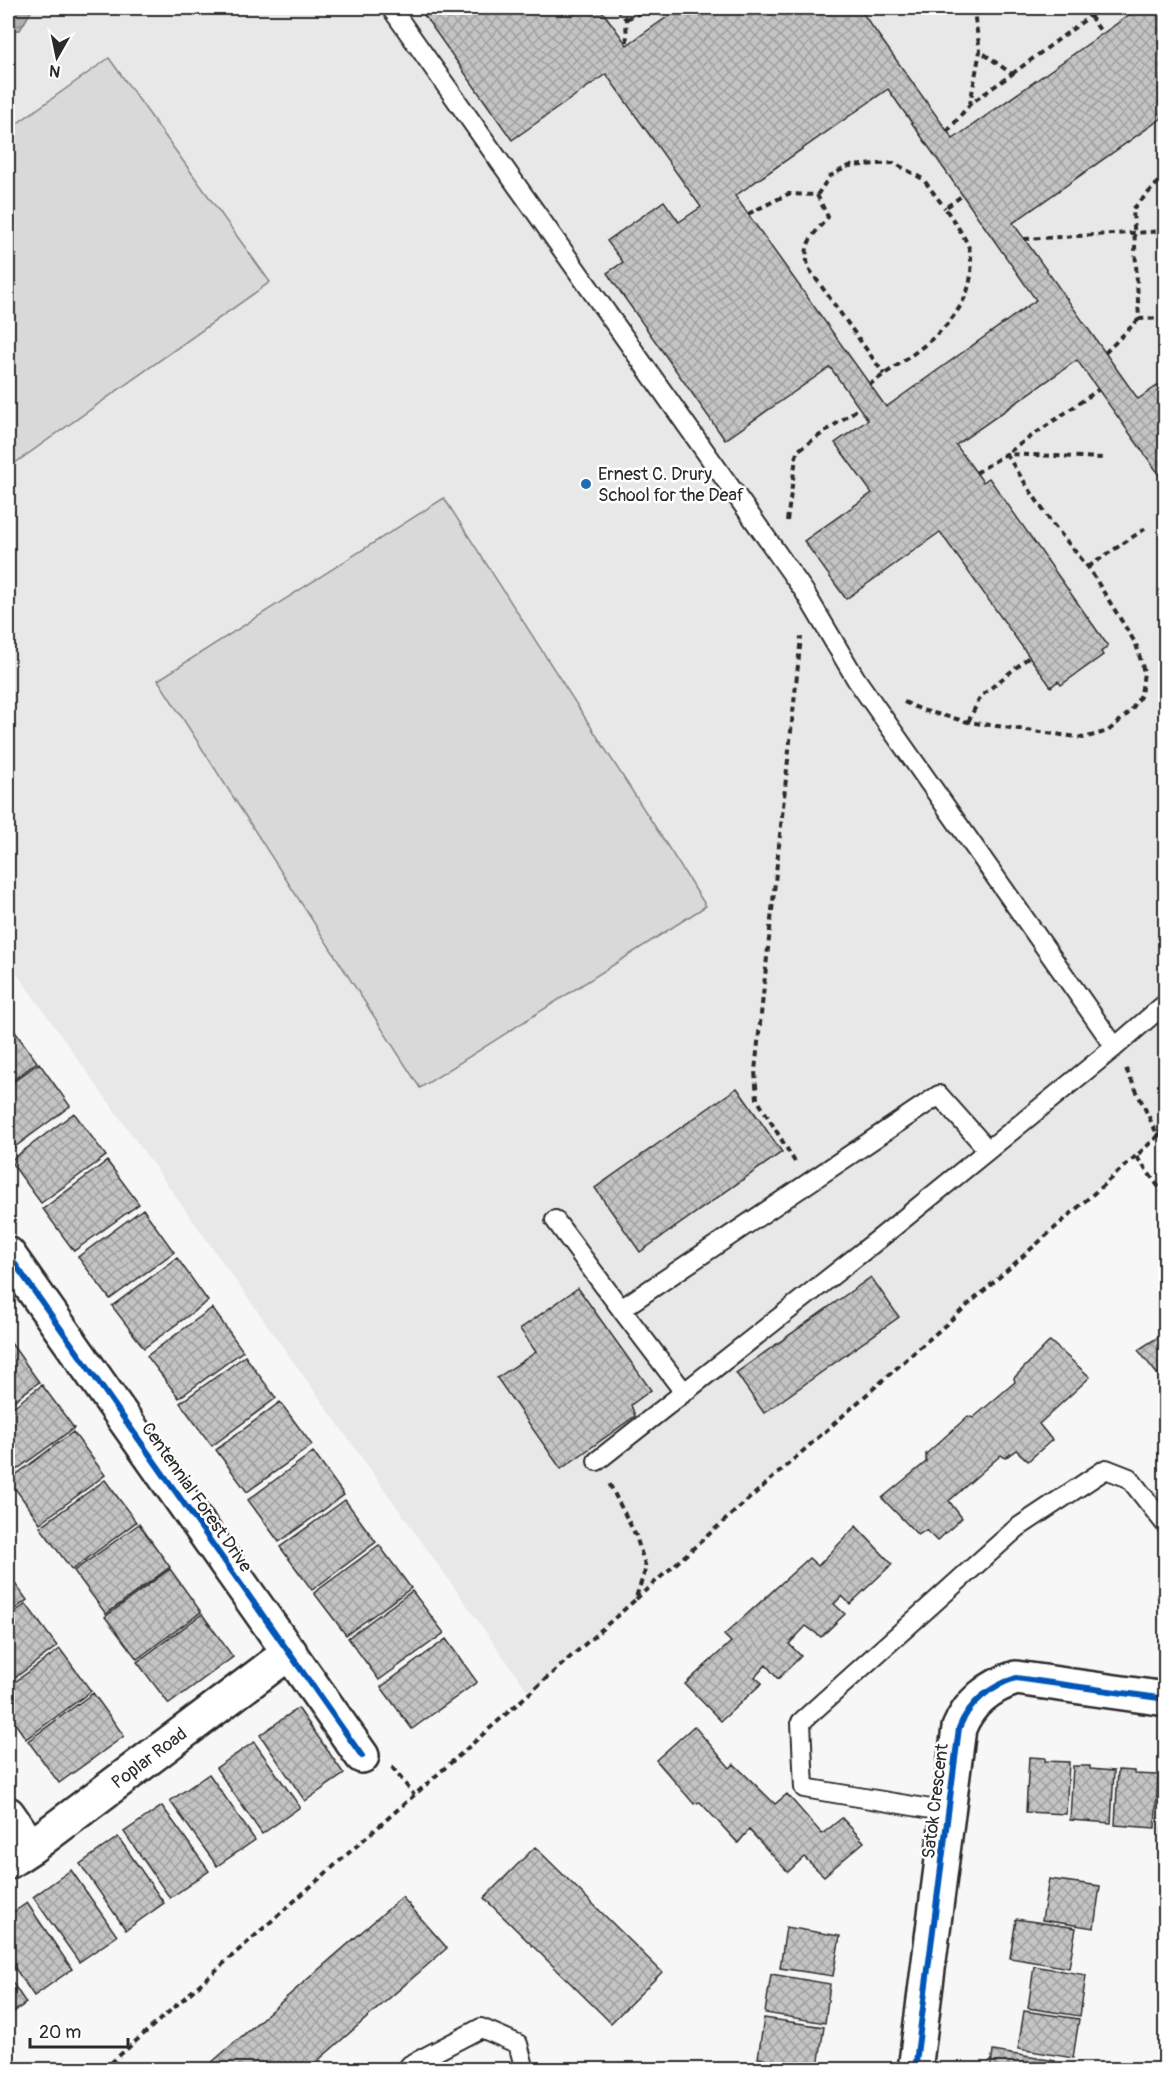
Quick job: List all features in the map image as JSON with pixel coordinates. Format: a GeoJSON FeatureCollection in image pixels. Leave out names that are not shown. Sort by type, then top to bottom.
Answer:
{"type":"FeatureCollection","features":[{"type":"Feature","properties":{"kind":"street","name":"Centennial Forest Drive"},"geometry":{"type":"LineString","coordinates":[[8,1254],[362,1756]]}},
{"type":"Feature","properties":{"kind":"street","name":"Poplar Road"},"geometry":{"type":"LineString","coordinates":[[19,1855],[290,1652]]}},
{"type":"Feature","properties":{"kind":"street","name":"Satok Crescent"},"geometry":{"type":"LineString","coordinates":[[915,2070],[959,1728],[964,1716],[986,1693],[1000,1683],[1016,1678],[1166,1699]]}},
{"type":"Feature","properties":{"kind":"street"},"geometry":{"type":"LineString","coordinates":[[8,1814],[19,1855]]}},
{"type":"Feature","properties":{"kind":"lane"},"geometry":{"type":"LineString","coordinates":[[391,8],[782,559],[804,591],[856,679],[1115,1047]]}},
{"type":"Feature","properties":{"kind":"lane"},"geometry":{"type":"LineString","coordinates":[[597,1461],[988,1150],[1166,1003]]}},
{"type":"Feature","properties":{"kind":"lane"},"geometry":{"type":"LineString","coordinates":[[621,1310],[939,1095],[988,1150]]}},
{"type":"Feature","properties":{"kind":"lane"},"geometry":{"type":"LineString","coordinates":[[555,1220],[684,1392]]}},
{"type":"Feature","properties":{"kind":"lane"},"geometry":{"type":"LineString","coordinates":[[949,1812],[804,1788],[801,1722],[1017,1528],[1106,1469],[1129,1478],[1166,1525]]}},
{"type":"Feature","properties":{"kind":"lane"},"geometry":{"type":"LineString","coordinates":[[406,2070],[410,2065],[481,2028],[518,2044],[525,2070]]}},
{"type":"Feature","properties":{"kind":"path"},"geometry":{"type":"LineString","coordinates":[[617,8],[626,19],[627,45]]}},
{"type":"Feature","properties":{"kind":"path"},"geometry":{"type":"LineString","coordinates":[[626,19],[648,8]]}},
{"type":"Feature","properties":{"kind":"path"},"geometry":{"type":"LineString","coordinates":[[970,104],[980,51],[974,12],[971,8]]}},
{"type":"Feature","properties":{"kind":"path"},"geometry":{"type":"LineString","coordinates":[[947,132],[970,104],[1101,8]]}},
{"type":"Feature","properties":{"kind":"path"},"geometry":{"type":"LineString","coordinates":[[1090,16],[1102,33]]}},
{"type":"Feature","properties":{"kind":"path"},"geometry":{"type":"LineString","coordinates":[[980,51],[1012,74]]}},
{"type":"Feature","properties":{"kind":"path"},"geometry":{"type":"LineString","coordinates":[[817,195],[830,176],[849,166],[894,163],[922,179],[945,208],[970,250],[972,275],[959,312],[929,342],[869,384]]}},
{"type":"Feature","properties":{"kind":"path"},"geometry":{"type":"LineString","coordinates":[[1140,319],[1133,210],[1166,174]]}},
{"type":"Feature","properties":{"kind":"path"},"geometry":{"type":"LineString","coordinates":[[748,214],[788,194],[817,195]]}},
{"type":"Feature","properties":{"kind":"path"},"geometry":{"type":"LineString","coordinates":[[817,195],[828,217],[807,244],[804,255],[809,269],[884,374]]}},
{"type":"Feature","properties":{"kind":"path"},"geometry":{"type":"LineString","coordinates":[[945,208],[963,195]]}},
{"type":"Feature","properties":{"kind":"path"},"geometry":{"type":"LineString","coordinates":[[1024,239],[1166,231]]}},
{"type":"Feature","properties":{"kind":"path"},"geometry":{"type":"LineString","coordinates":[[1105,353],[1140,319],[1166,318]]}},
{"type":"Feature","properties":{"kind":"path"},"geometry":{"type":"LineString","coordinates":[[976,473],[1098,390]]}},
{"type":"Feature","properties":{"kind":"path"},"geometry":{"type":"LineString","coordinates":[[782,559],[797,451],[859,408]]}},
{"type":"Feature","properties":{"kind":"path"},"geometry":{"type":"LineString","coordinates":[[1006,454],[1104,458]]}},
{"type":"Feature","properties":{"kind":"path"},"geometry":{"type":"LineString","coordinates":[[903,701],[922,710],[968,722],[1084,738],[1108,731],[1130,712],[1141,695],[1144,672],[1136,644],[1088,567],[1051,522],[1006,454]]}},
{"type":"Feature","properties":{"kind":"path"},"geometry":{"type":"LineString","coordinates":[[1088,567],[1149,526]]}},
{"type":"Feature","properties":{"kind":"path"},"geometry":{"type":"LineString","coordinates":[[804,591],[798,669],[755,1071],[756,1099],[809,1183]]}},
{"type":"Feature","properties":{"kind":"path"},"geometry":{"type":"LineString","coordinates":[[968,722],[981,696],[1029,657]]}},
{"type":"Feature","properties":{"kind":"path"},"geometry":{"type":"LineString","coordinates":[[1115,1047],[1158,1136]]}},
{"type":"Feature","properties":{"kind":"path"},"geometry":{"type":"LineString","coordinates":[[103,2070],[1166,1129]]}},
{"type":"Feature","properties":{"kind":"path"},"geometry":{"type":"LineString","coordinates":[[1136,1156],[1166,1197]]}},
{"type":"Feature","properties":{"kind":"path"},"geometry":{"type":"LineString","coordinates":[[597,1461],[636,1536],[646,1568],[634,1600]]}},
{"type":"Feature","properties":{"kind":"shaded area","name":"Ernest C. Drury School for the Deaf"},"geometry":{"type":"Polygon","coordinates":[[[8,8],[1165,8],[1165,1129],[530,1694],[8,961],[8,8]]]}},
{"type":"Feature","properties":{"kind":"shaded area"},"geometry":{"type":"Polygon","coordinates":[[[109,58],[270,282],[8,468],[8,130],[109,58]]]}},
{"type":"Feature","properties":{"kind":"shaded area"},"geometry":{"type":"Polygon","coordinates":[[[444,498],[706,906],[420,1088],[158,680],[444,498]]]}},
{"type":"Feature","properties":{"kind":"water"},"geometry":{"type":"Polygon","coordinates":[[[8,8],[33,8],[20,30],[8,31],[8,8]]]}},
{"type":"Feature","properties":{"kind":"building"},"geometry":{"type":"Polygon","coordinates":[[[419,8],[600,8],[627,45],[680,8],[859,8],[953,139],[1139,8],[1166,8],[1166,115],[1013,223],[1138,399],[1166,380],[1166,484],[1077,360],[956,445],[983,482],[989,478],[1108,646],[1101,652],[1103,655],[1061,685],[1058,681],[1051,687],[940,532],[846,599],[804,541],[872,493],[835,443],[868,420],[830,367],[725,440],[607,273],[623,262],[607,241],[664,201],[679,222],[701,207],[606,74],[512,140],[419,8]],[[888,89],[735,196],[886,407],[1036,300],[888,89]]]}},
{"type":"Feature","properties":{"kind":"building"},"geometry":{"type":"Polygon","coordinates":[[[8,1022],[37,1062],[8,1084],[8,1022]]]}},
{"type":"Feature","properties":{"kind":"building"},"geometry":{"type":"Polygon","coordinates":[[[39,1063],[70,1106],[8,1152],[8,1086],[39,1063]]]}},
{"type":"Feature","properties":{"kind":"building"},"geometry":{"type":"Polygon","coordinates":[[[737,1088],[782,1152],[640,1252],[595,1188],[737,1088]]]}},
{"type":"Feature","properties":{"kind":"building"},"geometry":{"type":"Polygon","coordinates":[[[74,1113],[106,1156],[41,1203],[10,1161],[74,1113]]]}},
{"type":"Feature","properties":{"kind":"building"},"geometry":{"type":"Polygon","coordinates":[[[107,1161],[139,1204],[74,1251],[43,1209],[107,1161]]]}},
{"type":"Feature","properties":{"kind":"building"},"geometry":{"type":"Polygon","coordinates":[[[143,1209],[174,1252],[110,1299],[78,1257],[143,1209]]]}},
{"type":"Feature","properties":{"kind":"building"},"geometry":{"type":"Polygon","coordinates":[[[177,1258],[208,1301],[144,1348],[112,1306],[177,1258]]]}},
{"type":"Feature","properties":{"kind":"building"},"geometry":{"type":"Polygon","coordinates":[[[871,1277],[899,1317],[764,1413],[736,1373],[871,1277]]]}},
{"type":"Feature","properties":{"kind":"building"},"geometry":{"type":"Polygon","coordinates":[[[578,1288],[651,1390],[631,1405],[635,1416],[561,1469],[497,1378],[536,1352],[520,1329],[578,1288]]]}},
{"type":"Feature","properties":{"kind":"building"},"geometry":{"type":"Polygon","coordinates":[[[212,1308],[243,1351],[179,1398],[147,1356],[212,1308]]]}},
{"type":"Feature","properties":{"kind":"building"},"geometry":{"type":"Polygon","coordinates":[[[1166,1332],[1166,1385],[1138,1350],[1166,1332]]]}},
{"type":"Feature","properties":{"kind":"building"},"geometry":{"type":"Polygon","coordinates":[[[8,1339],[39,1382],[8,1405],[8,1339]]]}},
{"type":"Feature","properties":{"kind":"building"},"geometry":{"type":"Polygon","coordinates":[[[1050,1341],[1090,1377],[1039,1424],[1052,1440],[1028,1461],[1016,1450],[1005,1458],[1001,1455],[949,1501],[962,1518],[937,1541],[926,1530],[918,1535],[882,1498],[926,1462],[926,1454],[968,1416],[973,1418],[1015,1382],[1014,1378],[1050,1341]]]}},
{"type":"Feature","properties":{"kind":"building"},"geometry":{"type":"Polygon","coordinates":[[[245,1356],[276,1398],[212,1446],[180,1403],[245,1356]]]}},
{"type":"Feature","properties":{"kind":"building"},"geometry":{"type":"Polygon","coordinates":[[[42,1385],[74,1428],[9,1475],[8,1411],[42,1385]]]}},
{"type":"Feature","properties":{"kind":"building"},"geometry":{"type":"Polygon","coordinates":[[[280,1402],[312,1445],[247,1492],[216,1450],[280,1402]]]}},
{"type":"Feature","properties":{"kind":"building"},"geometry":{"type":"Polygon","coordinates":[[[73,1432],[105,1475],[40,1523],[9,1480],[73,1432]]]}},
{"type":"Feature","properties":{"kind":"building"},"geometry":{"type":"Polygon","coordinates":[[[313,1452],[344,1495],[279,1542],[248,1500],[313,1452]]]}},
{"type":"Feature","properties":{"kind":"building"},"geometry":{"type":"Polygon","coordinates":[[[105,1480],[136,1522],[72,1570],[40,1527],[105,1480]]]}},
{"type":"Feature","properties":{"kind":"building"},"geometry":{"type":"Polygon","coordinates":[[[345,1500],[376,1542],[312,1590],[280,1547],[345,1500]]]}},
{"type":"Feature","properties":{"kind":"building"},"geometry":{"type":"Polygon","coordinates":[[[139,1524],[170,1567],[106,1614],[74,1571],[139,1524]]]}},
{"type":"Feature","properties":{"kind":"building"},"geometry":{"type":"Polygon","coordinates":[[[856,1526],[892,1564],[850,1604],[842,1596],[834,1604],[845,1614],[821,1637],[806,1626],[789,1644],[801,1656],[778,1679],[766,1665],[755,1677],[762,1683],[721,1721],[685,1684],[731,1642],[724,1635],[809,1558],[818,1566],[856,1526]]]}},
{"type":"Feature","properties":{"kind":"building"},"geometry":{"type":"Polygon","coordinates":[[[379,1545],[411,1588],[346,1635],[314,1593],[379,1545]]]}},
{"type":"Feature","properties":{"kind":"building"},"geometry":{"type":"Polygon","coordinates":[[[170,1569],[201,1612],[137,1659],[105,1617],[170,1569]]]}},
{"type":"Feature","properties":{"kind":"building"},"geometry":{"type":"Polygon","coordinates":[[[8,1574],[27,1600],[8,1614],[8,1574]]]}},
{"type":"Feature","properties":{"kind":"building"},"geometry":{"type":"Polygon","coordinates":[[[412,1591],[444,1633],[379,1680],[348,1638],[412,1591]]]}},
{"type":"Feature","properties":{"kind":"building"},"geometry":{"type":"Polygon","coordinates":[[[26,1604],[57,1646],[8,1683],[8,1617],[26,1604]]]}},
{"type":"Feature","properties":{"kind":"building"},"geometry":{"type":"Polygon","coordinates":[[[202,1614],[233,1657],[169,1704],[137,1662],[202,1614]]]}},
{"type":"Feature","properties":{"kind":"building"},"geometry":{"type":"Polygon","coordinates":[[[446,1639],[477,1682],[412,1729],[381,1687],[446,1639]]]}},
{"type":"Feature","properties":{"kind":"building"},"geometry":{"type":"Polygon","coordinates":[[[60,1649],[91,1691],[26,1739],[8,1713],[8,1687],[60,1649]]]}},
{"type":"Feature","properties":{"kind":"building"},"geometry":{"type":"Polygon","coordinates":[[[93,1693],[124,1736],[59,1783],[28,1741],[93,1693]]]}},
{"type":"Feature","properties":{"kind":"building"},"geometry":{"type":"Polygon","coordinates":[[[298,1708],[344,1774],[305,1801],[260,1735],[298,1708]]]}},
{"type":"Feature","properties":{"kind":"building"},"geometry":{"type":"Polygon","coordinates":[[[694,1726],[730,1768],[734,1764],[775,1804],[787,1794],[822,1834],[842,1818],[864,1842],[824,1876],[804,1857],[788,1872],[749,1830],[738,1843],[700,1802],[694,1804],[656,1760],[694,1726]]]}},
{"type":"Feature","properties":{"kind":"building"},"geometry":{"type":"Polygon","coordinates":[[[254,1742],[300,1807],[262,1834],[216,1768],[254,1742]]]}},
{"type":"Feature","properties":{"kind":"building"},"geometry":{"type":"Polygon","coordinates":[[[1029,1757],[1045,1758],[1045,1761],[1069,1762],[1066,1814],[1026,1812],[1029,1757]]]}},
{"type":"Feature","properties":{"kind":"building"},"geometry":{"type":"Polygon","coordinates":[[[1073,1766],[1090,1766],[1090,1769],[1114,1771],[1111,1823],[1070,1820],[1073,1766]]]}},
{"type":"Feature","properties":{"kind":"building"},"geometry":{"type":"Polygon","coordinates":[[[1118,1770],[1134,1771],[1134,1774],[1158,1775],[1155,1828],[1115,1825],[1118,1770]]]}},
{"type":"Feature","properties":{"kind":"building"},"geometry":{"type":"Polygon","coordinates":[[[209,1774],[255,1840],[217,1866],[170,1801],[209,1774]]]}},
{"type":"Feature","properties":{"kind":"building"},"geometry":{"type":"Polygon","coordinates":[[[1166,1782],[1166,1835],[1162,1834],[1166,1782]]]}},
{"type":"Feature","properties":{"kind":"building"},"geometry":{"type":"Polygon","coordinates":[[[162,1806],[209,1871],[170,1898],[124,1832],[162,1806]]]}},
{"type":"Feature","properties":{"kind":"building"},"geometry":{"type":"Polygon","coordinates":[[[118,1837],[164,1903],[126,1930],[80,1864],[118,1837]]]}},
{"type":"Feature","properties":{"kind":"building"},"geometry":{"type":"Polygon","coordinates":[[[535,1847],[662,1972],[611,2023],[484,1898],[535,1847]]]}},
{"type":"Feature","properties":{"kind":"building"},"geometry":{"type":"Polygon","coordinates":[[[71,1870],[117,1936],[79,1962],[33,1897],[71,1870]]]}},
{"type":"Feature","properties":{"kind":"building"},"geometry":{"type":"Polygon","coordinates":[[[1049,1879],[1100,1886],[1094,1928],[1042,1920],[1049,1879]]]}},
{"type":"Feature","properties":{"kind":"building"},"geometry":{"type":"Polygon","coordinates":[[[402,1897],[447,1948],[307,2070],[203,2070],[402,1897]]]}},
{"type":"Feature","properties":{"kind":"building"},"geometry":{"type":"Polygon","coordinates":[[[27,1903],[72,1969],[34,1996],[8,1958],[8,1916],[27,1903]]]}},
{"type":"Feature","properties":{"kind":"building"},"geometry":{"type":"Polygon","coordinates":[[[1016,1919],[1076,1928],[1069,1968],[1010,1958],[1016,1919]]]}},
{"type":"Feature","properties":{"kind":"building"},"geometry":{"type":"Polygon","coordinates":[[[786,1927],[840,1936],[833,1976],[780,1968],[786,1927]]]}},
{"type":"Feature","properties":{"kind":"building"},"geometry":{"type":"Polygon","coordinates":[[[1034,1966],[1086,1975],[1080,2016],[1028,2008],[1034,1966]]]}},
{"type":"Feature","properties":{"kind":"building"},"geometry":{"type":"Polygon","coordinates":[[[771,1974],[830,1984],[825,2023],[765,2013],[771,1974]]]}},
{"type":"Feature","properties":{"kind":"building"},"geometry":{"type":"Polygon","coordinates":[[[8,1976],[26,2003],[8,2016],[8,1976]]]}},
{"type":"Feature","properties":{"kind":"building"},"geometry":{"type":"Polygon","coordinates":[[[1024,2011],[1079,2019],[1073,2058],[1018,2049],[1024,2011]]]}},
{"type":"Feature","properties":{"kind":"building"},"geometry":{"type":"Polygon","coordinates":[[[764,2018],[824,2027],[818,2067],[758,2058],[764,2018]]]}},
{"type":"Feature","properties":{"kind":"building"},"geometry":{"type":"Polygon","coordinates":[[[993,2051],[1055,2061],[1054,2070],[990,2070],[993,2051]]]}},
{"type":"Feature","properties":{"kind":"cycle path"},"geometry":{"type":"LineString","coordinates":[[8,1254],[362,1756]]}},
{"type":"Feature","properties":{"kind":"cycle path"},"geometry":{"type":"LineString","coordinates":[[915,2070],[959,1728],[968,1711],[989,1691],[1016,1678],[1166,1699]]}},
{"type":"Feature","properties":{"kind":"place","name":"Ernest C. Drury School for the Deaf"},"geometry":{"type":"Point","coordinates":[586,484]}}]}
